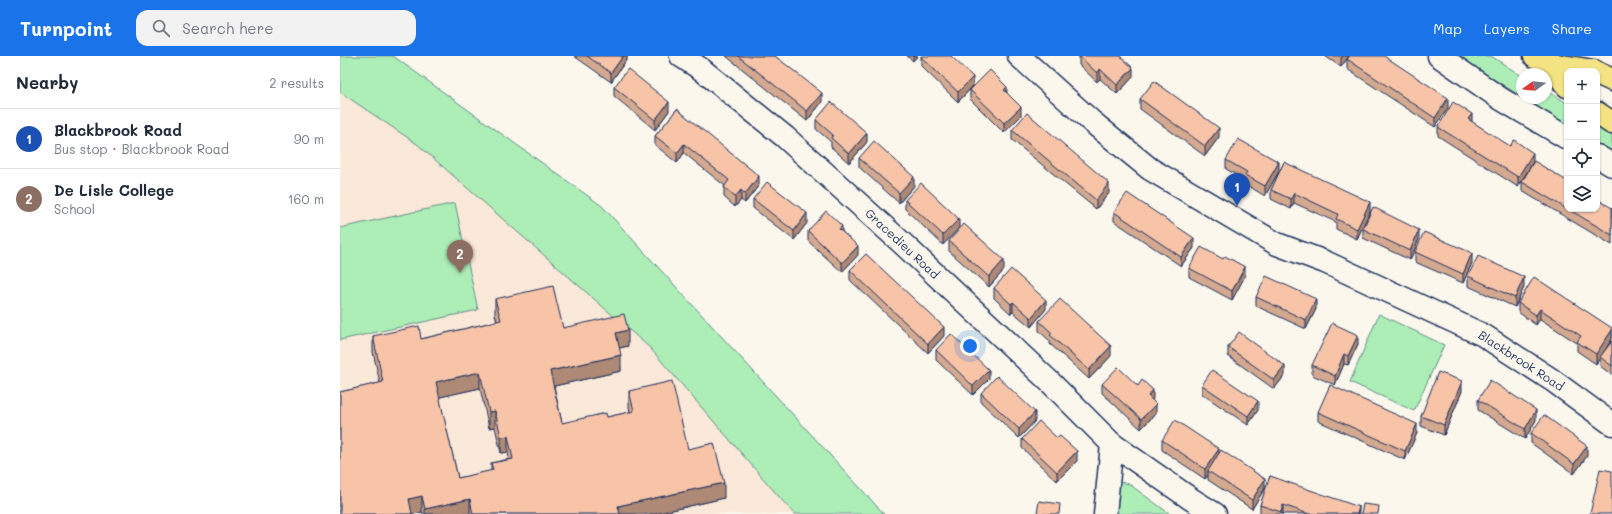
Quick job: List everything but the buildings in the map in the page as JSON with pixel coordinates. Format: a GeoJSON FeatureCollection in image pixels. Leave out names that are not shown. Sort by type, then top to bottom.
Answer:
{"type":"FeatureCollection","features":[{"type":"Feature","properties":{"kind":"main road"},"geometry":{"type":"LineString","coordinates":[[1542,60],[1580,68]]}},
{"type":"Feature","properties":{"kind":"main road"},"geometry":{"type":"LineString","coordinates":[[1542,60],[1564,83]]}},
{"type":"Feature","properties":{"kind":"main road"},"geometry":{"type":"LineString","coordinates":[[1600,74],[1612,80]]}},
{"type":"Feature","properties":{"kind":"main road"},"geometry":{"type":"LineString","coordinates":[[1600,115],[1612,123]]}},
{"type":"Feature","properties":{"kind":"street","name":"Gracedieu Road"},"geometry":{"type":"LineString","coordinates":[[681,56],[701,69],[791,142],[908,248],[1051,383],[1112,444],[1215,514]]}},
{"type":"Feature","properties":{"kind":"street","name":"Blackbrook Road"},"geometry":{"type":"LineString","coordinates":[[1019,56],[1091,121],[1150,169],[1276,244],[1325,262],[1382,287],[1483,335],[1552,380],[1612,424]]}},
{"type":"Feature","properties":{"kind":"street"},"geometry":{"type":"LineString","coordinates":[[1439,56],[1501,99],[1564,136]]}},
{"type":"Feature","properties":{"kind":"street"},"geometry":{"type":"LineString","coordinates":[[1600,158],[1612,165]]}},
{"type":"Feature","properties":{"kind":"street"},"geometry":{"type":"LineString","coordinates":[[1104,514],[1112,444]]}},
{"type":"Feature","properties":{"kind":"shaded area"},"geometry":{"type":"Polygon","coordinates":[[[340,78],[623,312],[811,514],[340,514],[340,78]]]}},
{"type":"Feature","properties":{"kind":"green space"},"geometry":{"type":"Polygon","coordinates":[[[340,56],[393,56],[602,206],[884,514],[794,514],[650,348],[417,144],[340,92],[340,56]]]}},
{"type":"Feature","properties":{"kind":"green space"},"geometry":{"type":"Polygon","coordinates":[[[1456,56],[1491,56],[1516,72],[1516,93],[1456,56]]]}},
{"type":"Feature","properties":{"kind":"green space"},"geometry":{"type":"Polygon","coordinates":[[[1552,94],[1564,101],[1564,123],[1533,104],[1552,104],[1552,94]]]}},
{"type":"Feature","properties":{"kind":"green space"},"geometry":{"type":"Polygon","coordinates":[[[1600,123],[1612,130],[1612,153],[1600,146],[1600,123]]]}},
{"type":"Feature","properties":{"kind":"green space"},"geometry":{"type":"Polygon","coordinates":[[[455,203],[478,310],[340,340],[340,228],[455,203]]]}},
{"type":"Feature","properties":{"kind":"green space"},"geometry":{"type":"Polygon","coordinates":[[[1379,314],[1444,345],[1414,411],[1350,382],[1379,314]]]}},
{"type":"Feature","properties":{"kind":"green space"},"geometry":{"type":"Polygon","coordinates":[[[1120,482],[1129,484],[1170,514],[1113,514],[1116,487],[1120,482]]]}},
{"type":"Feature","properties":{"kind":"place","name":"Blackbrook Road"},"geometry":{"type":"Point","coordinates":[1237,206]}},
{"type":"Feature","properties":{"kind":"place","name":"De Lisle College"},"geometry":{"type":"Point","coordinates":[460,273]}}]}
